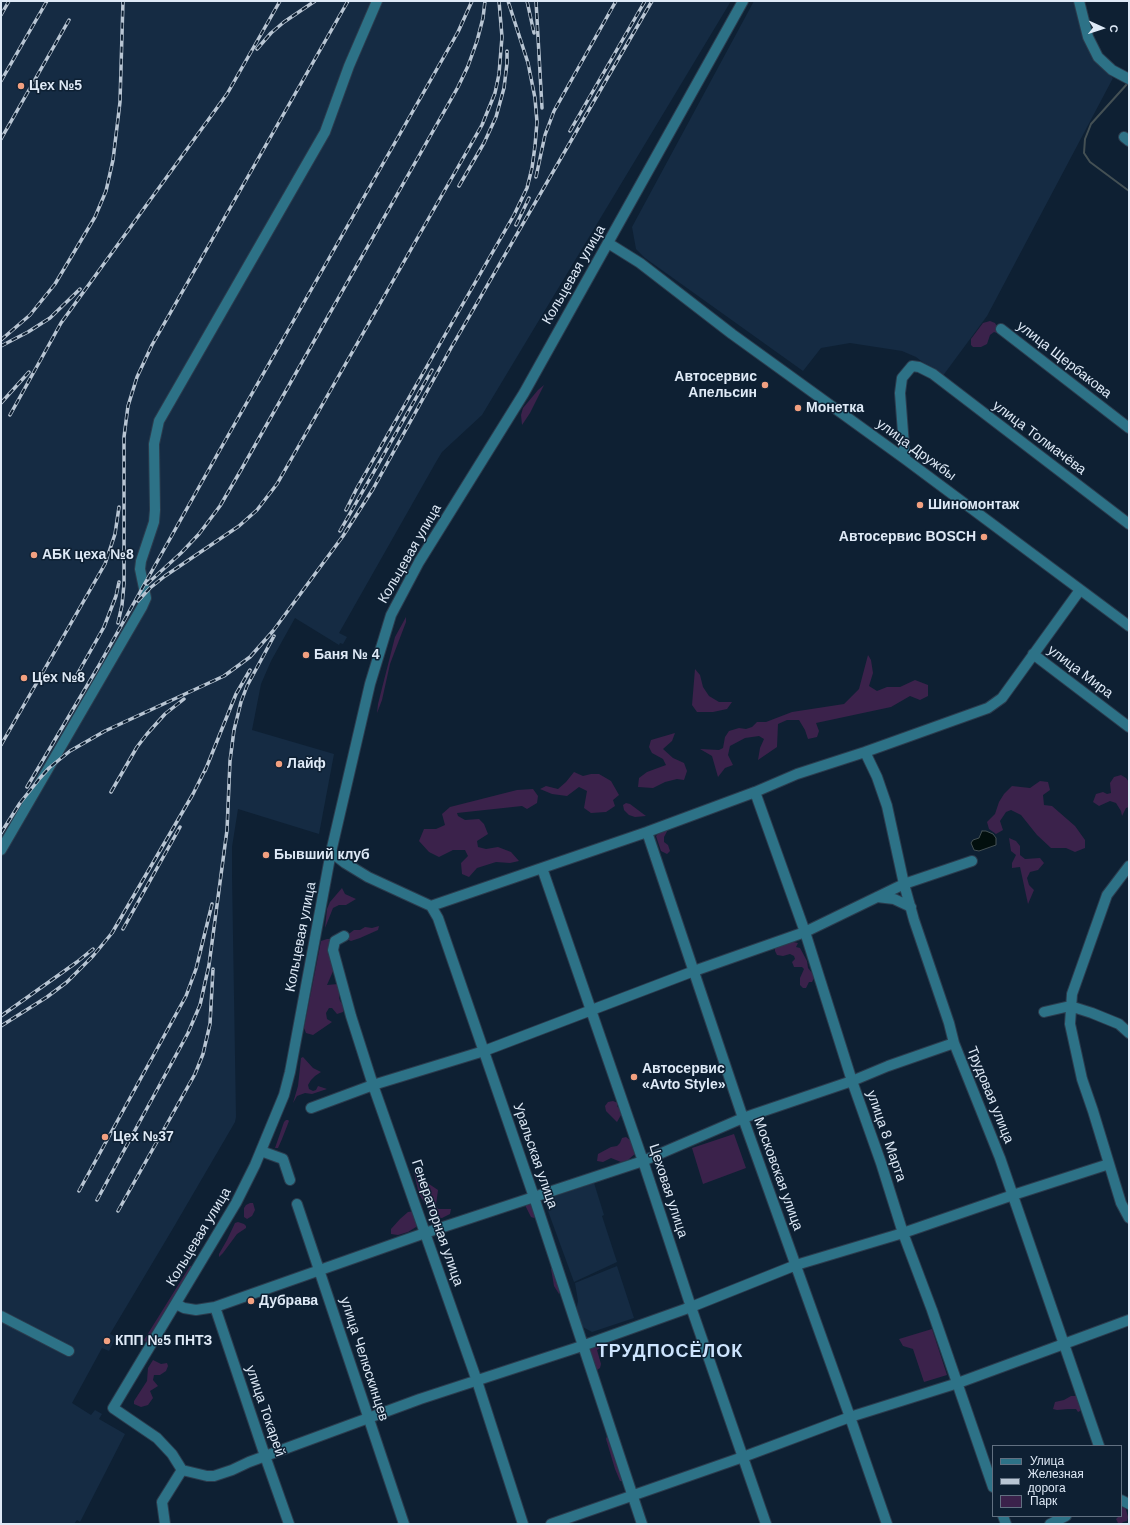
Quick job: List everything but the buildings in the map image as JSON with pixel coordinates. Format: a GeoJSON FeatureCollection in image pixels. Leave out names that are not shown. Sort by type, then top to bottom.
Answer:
{"type":"FeatureCollection","features":[{"type":"Feature","properties":{"kind":"street"},"geometry":{"type":"LineString","coordinates":[[1,850],[144,602],[146,593],[140,569],[141,561],[152,530],[155,516],[154,444],[159,421],[322,137],[349,66],[377,1]]}},
{"type":"Feature","properties":{"kind":"street","name":"Кольцевая улица"},"geometry":{"type":"LineString","coordinates":[[182,1470],[172,1454],[157,1438],[113,1408],[236,1203],[261,1151],[284,1095],[290,1072],[331,852],[370,684],[391,615],[419,562],[515,409],[743,1]]}},
{"type":"Feature","properties":{"kind":"street"},"geometry":{"type":"LineString","coordinates":[[1080,1],[1088,38],[1098,57],[1112,70],[1129,79]]}},
{"type":"Feature","properties":{"kind":"street","name":"улица Дружбы"},"geometry":{"type":"LineString","coordinates":[[608,243],[640,263],[732,334],[905,459],[1129,626]]}},
{"type":"Feature","properties":{"kind":"street","name":"улица Щербакова"},"geometry":{"type":"LineString","coordinates":[[1001,329],[1129,428]]}},
{"type":"Feature","properties":{"kind":"street","name":"улица Толмачёва"},"geometry":{"type":"LineString","coordinates":[[905,459],[900,393],[902,378],[912,366],[923,368],[932,374],[1129,524]]}},
{"type":"Feature","properties":{"kind":"street"},"geometry":{"type":"LineString","coordinates":[[331,852],[368,877],[431,906],[647,832],[754,792],[797,774],[865,752],[988,708],[1002,698],[1080,590]]}},
{"type":"Feature","properties":{"kind":"street","name":"улица Мира"},"geometry":{"type":"LineString","coordinates":[[1033,654],[1129,727]]}},
{"type":"Feature","properties":{"kind":"street","name":"Трудовая улица"},"geometry":{"type":"LineString","coordinates":[[865,752],[877,777],[887,806],[904,884],[949,1023],[954,1043],[995,1146],[1099,1445]]}},
{"type":"Feature","properties":{"kind":"street","name":"улица 8 Марта"},"geometry":{"type":"LineString","coordinates":[[754,792],[805,932],[852,1081],[881,1163],[903,1233],[958,1383],[992,1484]]}},
{"type":"Feature","properties":{"kind":"street","name":"Московская улица"},"geometry":{"type":"LineString","coordinates":[[647,832],[743,1118],[887,1524]]}},
{"type":"Feature","properties":{"kind":"street"},"geometry":{"type":"LineString","coordinates":[[311,1108],[373,1085],[484,1051],[694,971],[805,932],[904,884],[972,862]]}},
{"type":"Feature","properties":{"kind":"street"},"geometry":{"type":"LineString","coordinates":[[1129,866],[1108,895],[1076,980],[1070,1006],[1070,1024],[1082,1079],[1121,1203],[1129,1218]]}},
{"type":"Feature","properties":{"kind":"street","name":"Цеховая улица"},"geometry":{"type":"LineString","coordinates":[[542,868],[766,1524]]}},
{"type":"Feature","properties":{"kind":"street"},"geometry":{"type":"LineString","coordinates":[[877,897],[894,899],[911,907]]}},
{"type":"Feature","properties":{"kind":"street","name":"Уральская улица"},"geometry":{"type":"LineString","coordinates":[[431,906],[438,918],[534,1197],[642,1524]]}},
{"type":"Feature","properties":{"kind":"street","name":"Генераторная улица"},"geometry":{"type":"LineString","coordinates":[[344,936],[335,941],[333,950],[351,1016],[373,1085],[477,1381],[523,1524]]}},
{"type":"Feature","properties":{"kind":"street"},"geometry":{"type":"LineString","coordinates":[[1044,1012],[1070,1006],[1119,1024],[1129,1033]]}},
{"type":"Feature","properties":{"kind":"street"},"geometry":{"type":"LineString","coordinates":[[176,1304],[189,1309],[215,1307],[425,1233],[643,1161],[743,1118],[852,1081],[888,1066],[954,1043]]}},
{"type":"Feature","properties":{"kind":"street"},"geometry":{"type":"LineString","coordinates":[[261,1151],[283,1158],[290,1180]]}},
{"type":"Feature","properties":{"kind":"street"},"geometry":{"type":"LineString","coordinates":[[165,1524],[162,1502],[182,1470],[200,1475],[214,1476],[420,1398],[477,1381],[582,1346],[691,1307],[796,1266],[903,1233],[1012,1195],[1109,1164]]}},
{"type":"Feature","properties":{"kind":"street","name":"улица Челюскинцев"},"geometry":{"type":"LineString","coordinates":[[297,1204],[404,1524]]}},
{"type":"Feature","properties":{"kind":"street","name":"улица Токарей"},"geometry":{"type":"LineString","coordinates":[[215,1307],[289,1524]]}},
{"type":"Feature","properties":{"kind":"street"},"geometry":{"type":"LineString","coordinates":[[1,1316],[69,1351]]}},
{"type":"Feature","properties":{"kind":"street"},"geometry":{"type":"LineString","coordinates":[[551,1524],[743,1457],[850,1417],[958,1383],[1129,1320]]}},
{"type":"Feature","properties":{"kind":"street"},"geometry":{"type":"LineString","coordinates":[[1050,1524],[1064,1517]]}},
{"type":"Feature","properties":{"kind":"shaded area"},"geometry":{"type":"Polygon","coordinates":[[[1,1],[731,1],[482,415],[442,452],[339,633],[347,637],[343,644],[340,643],[339,645],[295,618],[271,661],[261,684],[252,730],[334,754],[319,834],[238,809],[232,847],[235,1122],[110,1334],[116,1337],[109,1351],[102,1348],[72,1403],[91,1415],[95,1410],[102,1414],[99,1419],[125,1434],[80,1522],[77,1520],[74,1524],[1,1524],[1,1]]]}},
{"type":"Feature","properties":{"kind":"shaded area"},"geometry":{"type":"Polygon","coordinates":[[[754,1],[1076,1],[1095,60],[1113,78],[987,316],[942,377],[916,357],[902,351],[850,343],[821,348],[803,371],[645,258],[636,249],[632,227],[754,1]]]}},
{"type":"Feature","properties":{"kind":"shaded area"},"geometry":{"type":"Polygon","coordinates":[[[982,831],[993,834],[996,838],[996,845],[979,851],[974,850],[971,843],[973,840],[979,838],[982,831]]]}},
{"type":"Feature","properties":{"kind":"shaded area"},"geometry":{"type":"Polygon","coordinates":[[[594,1183],[604,1215],[602,1216],[617,1262],[574,1282],[544,1200],[594,1183]]]}},
{"type":"Feature","properties":{"kind":"shaded area"},"geometry":{"type":"Polygon","coordinates":[[[617,1266],[634,1318],[592,1332],[581,1326],[576,1311],[578,1301],[575,1283],[617,1266]]]}},
{"type":"Feature","properties":{"kind":"green space"},"geometry":{"type":"Polygon","coordinates":[[[990,321],[995,323],[1002,335],[994,332],[990,335],[987,344],[981,347],[973,347],[971,345],[971,339],[983,323],[990,321]]]}},
{"type":"Feature","properties":{"kind":"green space"},"geometry":{"type":"Polygon","coordinates":[[[544,385],[530,413],[522,425],[521,415],[523,408],[544,385]]]}},
{"type":"Feature","properties":{"kind":"green space"},"geometry":{"type":"Polygon","coordinates":[[[406,617],[406,622],[390,664],[382,700],[377,713],[395,637],[406,617]]]}},
{"type":"Feature","properties":{"kind":"green space"},"geometry":{"type":"Polygon","coordinates":[[[868,655],[871,660],[873,673],[869,686],[877,691],[887,687],[900,687],[915,680],[928,685],[928,696],[920,700],[910,696],[891,707],[816,723],[819,731],[817,737],[808,739],[799,720],[787,720],[778,724],[777,747],[758,760],[760,748],[764,739],[759,736],[745,738],[730,746],[728,755],[733,765],[725,768],[718,777],[712,756],[700,749],[719,750],[723,748],[725,737],[729,731],[739,728],[746,729],[752,727],[757,722],[766,722],[792,712],[844,704],[859,689],[868,655]]]}},
{"type":"Feature","properties":{"kind":"green space"},"geometry":{"type":"Polygon","coordinates":[[[695,669],[700,675],[703,687],[709,696],[719,702],[732,702],[727,709],[713,712],[697,712],[692,705],[695,669]]]}},
{"type":"Feature","properties":{"kind":"green space"},"geometry":{"type":"Polygon","coordinates":[[[675,733],[672,741],[663,749],[673,758],[684,763],[687,771],[684,780],[677,779],[665,782],[653,788],[638,787],[639,778],[647,772],[666,765],[663,759],[652,753],[649,747],[651,740],[675,733]]]}},
{"type":"Feature","properties":{"kind":"green space"},"geometry":{"type":"Polygon","coordinates":[[[574,772],[583,776],[599,774],[611,781],[619,795],[613,800],[615,806],[606,812],[591,813],[584,808],[587,791],[579,787],[567,796],[552,794],[540,789],[546,786],[558,789],[574,772]]]}},
{"type":"Feature","properties":{"kind":"green space"},"geometry":{"type":"Polygon","coordinates":[[[1121,775],[1129,782],[1129,807],[1126,808],[1122,816],[1116,803],[1110,801],[1099,806],[1093,802],[1096,794],[1103,792],[1107,794],[1111,793],[1110,783],[1114,777],[1121,775]]]}},
{"type":"Feature","properties":{"kind":"green space"},"geometry":{"type":"Polygon","coordinates":[[[1040,781],[1048,782],[1050,790],[1043,795],[1044,805],[1052,806],[1075,826],[1085,840],[1085,848],[1075,852],[1066,848],[1051,848],[1037,835],[1021,815],[1011,810],[1006,812],[1000,821],[1003,830],[996,834],[989,829],[987,822],[995,814],[999,802],[1004,794],[1012,786],[1030,788],[1040,781]]]}},
{"type":"Feature","properties":{"kind":"green space"},"geometry":{"type":"Polygon","coordinates":[[[533,789],[538,796],[537,803],[527,809],[522,806],[457,813],[458,816],[465,820],[479,819],[484,824],[488,834],[477,841],[478,847],[486,849],[498,847],[511,852],[519,861],[510,863],[496,862],[477,868],[469,877],[462,874],[461,863],[468,856],[465,850],[453,850],[439,857],[429,852],[419,841],[424,829],[436,829],[445,825],[442,814],[450,807],[517,790],[533,789]]]}},
{"type":"Feature","properties":{"kind":"green space"},"geometry":{"type":"Polygon","coordinates":[[[626,803],[630,804],[646,816],[635,817],[629,815],[624,810],[623,805],[626,803]]]}},
{"type":"Feature","properties":{"kind":"green space"},"geometry":{"type":"Polygon","coordinates":[[[670,826],[664,837],[664,842],[668,845],[670,851],[667,854],[661,851],[656,836],[658,834],[658,830],[670,826]]]}},
{"type":"Feature","properties":{"kind":"green space"},"geometry":{"type":"Polygon","coordinates":[[[1009,838],[1016,841],[1020,846],[1020,855],[1025,859],[1040,858],[1044,863],[1038,870],[1030,872],[1027,878],[1029,885],[1034,890],[1028,904],[1020,867],[1012,868],[1012,863],[1016,855],[1011,851],[1009,838]]]}},
{"type":"Feature","properties":{"kind":"green space"},"geometry":{"type":"Polygon","coordinates":[[[342,888],[345,894],[356,899],[346,905],[339,905],[333,908],[325,928],[327,909],[330,902],[342,888]]]}},
{"type":"Feature","properties":{"kind":"green space"},"geometry":{"type":"Polygon","coordinates":[[[379,926],[378,930],[360,938],[351,941],[346,939],[346,936],[354,930],[360,930],[365,927],[372,928],[379,926]]]}},
{"type":"Feature","properties":{"kind":"green space"},"geometry":{"type":"Polygon","coordinates":[[[330,939],[333,943],[334,969],[327,985],[338,984],[340,990],[339,997],[344,1009],[343,1012],[337,1014],[332,1008],[329,1008],[326,1013],[327,1019],[332,1022],[313,1035],[306,1033],[304,1028],[321,941],[330,939]]]}},
{"type":"Feature","properties":{"kind":"green space"},"geometry":{"type":"Polygon","coordinates":[[[789,941],[798,943],[796,947],[800,948],[807,961],[808,968],[813,974],[814,978],[812,982],[809,982],[806,988],[803,988],[800,985],[800,978],[804,969],[802,967],[794,967],[792,962],[795,959],[794,956],[790,954],[783,956],[777,955],[775,951],[775,948],[789,941]]]}},
{"type":"Feature","properties":{"kind":"green space"},"geometry":{"type":"Polygon","coordinates":[[[303,1057],[313,1068],[321,1072],[311,1080],[308,1085],[309,1089],[313,1091],[316,1090],[318,1086],[327,1089],[312,1094],[305,1093],[297,1096],[293,1103],[298,1086],[301,1058],[303,1057]]]}},
{"type":"Feature","properties":{"kind":"green space"},"geometry":{"type":"Polygon","coordinates":[[[613,1101],[618,1103],[617,1106],[621,1115],[617,1122],[606,1111],[605,1106],[608,1102],[613,1101]]]}},
{"type":"Feature","properties":{"kind":"green space"},"geometry":{"type":"Polygon","coordinates":[[[286,1120],[289,1121],[282,1139],[278,1148],[275,1148],[284,1122],[286,1120]]]}},
{"type":"Feature","properties":{"kind":"green space"},"geometry":{"type":"Polygon","coordinates":[[[734,1134],[746,1168],[703,1184],[692,1148],[734,1134]]]}},
{"type":"Feature","properties":{"kind":"green space"},"geometry":{"type":"Polygon","coordinates":[[[626,1137],[635,1144],[636,1153],[628,1160],[621,1162],[611,1158],[603,1162],[597,1161],[598,1154],[611,1147],[617,1146],[622,1138],[626,1137]]]}},
{"type":"Feature","properties":{"kind":"green space"},"geometry":{"type":"Polygon","coordinates":[[[418,1171],[426,1182],[438,1190],[436,1205],[438,1209],[451,1209],[450,1214],[442,1218],[433,1217],[419,1194],[414,1172],[418,1171]]]}},
{"type":"Feature","properties":{"kind":"green space"},"geometry":{"type":"Polygon","coordinates":[[[531,1201],[536,1216],[534,1218],[531,1217],[525,1205],[531,1201]]]}},
{"type":"Feature","properties":{"kind":"green space"},"geometry":{"type":"Polygon","coordinates":[[[250,1203],[253,1203],[255,1210],[252,1216],[247,1219],[244,1217],[244,1208],[250,1203]]]}},
{"type":"Feature","properties":{"kind":"green space"},"geometry":{"type":"Polygon","coordinates":[[[414,1211],[417,1221],[416,1227],[408,1232],[398,1235],[391,1234],[391,1229],[400,1219],[408,1212],[414,1211]]]}},
{"type":"Feature","properties":{"kind":"green space"},"geometry":{"type":"Polygon","coordinates":[[[238,1222],[244,1224],[246,1228],[237,1234],[219,1257],[219,1254],[235,1223],[238,1222]]]}},
{"type":"Feature","properties":{"kind":"green space"},"geometry":{"type":"Polygon","coordinates":[[[190,1266],[194,1266],[146,1342],[144,1340],[190,1266]]]}},
{"type":"Feature","properties":{"kind":"green space"},"geometry":{"type":"Polygon","coordinates":[[[553,1267],[561,1290],[559,1294],[554,1286],[551,1269],[553,1267]]]}},
{"type":"Feature","properties":{"kind":"green space"},"geometry":{"type":"Polygon","coordinates":[[[932,1329],[947,1375],[924,1382],[913,1349],[903,1346],[899,1339],[932,1329]]]}},
{"type":"Feature","properties":{"kind":"green space"},"geometry":{"type":"Polygon","coordinates":[[[612,1338],[610,1343],[597,1350],[601,1364],[600,1368],[597,1370],[593,1368],[589,1356],[589,1345],[612,1338]]]}},
{"type":"Feature","properties":{"kind":"green space"},"geometry":{"type":"Polygon","coordinates":[[[153,1360],[161,1364],[167,1363],[168,1366],[166,1371],[160,1375],[154,1375],[153,1380],[158,1386],[150,1391],[153,1398],[148,1405],[141,1407],[134,1404],[134,1401],[147,1381],[148,1368],[153,1360]]]}},
{"type":"Feature","properties":{"kind":"green space"},"geometry":{"type":"Polygon","coordinates":[[[1071,1396],[1076,1396],[1080,1400],[1080,1411],[1078,1412],[1076,1409],[1053,1409],[1055,1402],[1064,1400],[1071,1396]]]}},
{"type":"Feature","properties":{"kind":"green space"},"geometry":{"type":"Polygon","coordinates":[[[607,1436],[610,1436],[625,1481],[620,1481],[615,1469],[606,1439],[607,1436]]]}},
{"type":"Feature","properties":{"kind":"green space"},"geometry":{"type":"Polygon","coordinates":[[[1122,1503],[1125,1506],[1128,1517],[1127,1521],[1121,1524],[1116,1524],[1118,1523],[1116,1519],[1118,1517],[1122,1517],[1122,1503]]]}},
{"type":"Feature","properties":{"kind":"waterway"},"geometry":{"type":"LineString","coordinates":[[1128,83],[1091,124],[1085,139],[1084,153],[1090,162],[1129,191]]}},
{"type":"Feature","properties":{"kind":"railway"},"geometry":{"type":"LineString","coordinates":[[1,15],[9,1]]}},
{"type":"Feature","properties":{"kind":"railway"},"geometry":{"type":"LineString","coordinates":[[1,81],[47,1]]}},
{"type":"Feature","properties":{"kind":"railway"},"geometry":{"type":"LineString","coordinates":[[1,340],[30,315],[55,284],[95,217],[106,191],[113,160],[120,102],[123,1]]}},
{"type":"Feature","properties":{"kind":"railway"},"geometry":{"type":"LineString","coordinates":[[10,415],[61,323],[227,94],[280,1]]}},
{"type":"Feature","properties":{"kind":"railway"},"geometry":{"type":"LineString","coordinates":[[257,49],[271,33],[284,22],[315,1]]}},
{"type":"Feature","properties":{"kind":"railway"},"geometry":{"type":"LineString","coordinates":[[118,623],[122,605],[124,584],[124,437],[128,406],[137,377],[152,345],[348,1]]}},
{"type":"Feature","properties":{"kind":"railway"},"geometry":{"type":"LineString","coordinates":[[27,787],[98,667],[458,32],[472,1]]}},
{"type":"Feature","properties":{"kind":"railway"},"geometry":{"type":"LineString","coordinates":[[147,584],[181,553],[199,534],[220,506],[241,470],[458,87],[468,66],[477,41],[483,18],[485,1]]}},
{"type":"Feature","properties":{"kind":"railway"},"geometry":{"type":"LineString","coordinates":[[138,601],[150,588],[165,576],[239,526],[257,510],[277,484],[482,125],[495,93],[499,74],[502,37],[499,1]]}},
{"type":"Feature","properties":{"kind":"railway"},"geometry":{"type":"LineString","coordinates":[[346,510],[357,488],[514,215],[527,188],[535,146],[537,122],[535,98],[528,63],[508,1]]}},
{"type":"Feature","properties":{"kind":"railway"},"geometry":{"type":"LineString","coordinates":[[527,1],[534,33]]}},
{"type":"Feature","properties":{"kind":"railway"},"geometry":{"type":"LineString","coordinates":[[536,1],[542,108]]}},
{"type":"Feature","properties":{"kind":"railway"},"geometry":{"type":"LineString","coordinates":[[536,177],[545,135],[554,111],[616,1]]}},
{"type":"Feature","properties":{"kind":"railway"},"geometry":{"type":"LineString","coordinates":[[570,131],[645,1]]}},
{"type":"Feature","properties":{"kind":"railway"},"geometry":{"type":"LineString","coordinates":[[1,833],[20,803],[40,778],[49,768],[70,751],[105,731],[224,676],[250,657],[273,631],[343,536],[373,489],[451,348],[652,1]]}},
{"type":"Feature","properties":{"kind":"railway"},"geometry":{"type":"LineString","coordinates":[[1,139],[69,20]]}},
{"type":"Feature","properties":{"kind":"railway"},"geometry":{"type":"LineString","coordinates":[[459,186],[484,143],[496,117],[504,88],[507,51]]}},
{"type":"Feature","properties":{"kind":"railway"},"geometry":{"type":"LineString","coordinates":[[516,225],[529,198]]}},
{"type":"Feature","properties":{"kind":"railway"},"geometry":{"type":"LineString","coordinates":[[1,346],[28,332],[50,318],[80,289]]}},
{"type":"Feature","properties":{"kind":"railway"},"geometry":{"type":"LineString","coordinates":[[340,531],[432,370]]}},
{"type":"Feature","properties":{"kind":"railway"},"geometry":{"type":"LineString","coordinates":[[1,403],[29,372]]}},
{"type":"Feature","properties":{"kind":"railway"},"geometry":{"type":"LineString","coordinates":[[1,745],[105,564],[115,534],[119,507]]}},
{"type":"Feature","properties":{"kind":"railway"},"geometry":{"type":"LineString","coordinates":[[74,680],[104,627],[116,596],[119,582]]}},
{"type":"Feature","properties":{"kind":"railway"},"geometry":{"type":"LineString","coordinates":[[97,1200],[188,1033],[200,1005],[209,965],[227,830],[230,761],[234,730],[241,702],[247,686],[274,636]]}},
{"type":"Feature","properties":{"kind":"railway"},"geometry":{"type":"LineString","coordinates":[[205,771],[236,694],[250,670]]}},
{"type":"Feature","properties":{"kind":"railway"},"geometry":{"type":"LineString","coordinates":[[111,792],[137,747],[147,734],[165,714],[184,699]]}},
{"type":"Feature","properties":{"kind":"railway"},"geometry":{"type":"LineString","coordinates":[[1,1026],[47,997],[67,982],[93,956],[112,933],[193,794],[207,766]]}},
{"type":"Feature","properties":{"kind":"railway"},"geometry":{"type":"LineString","coordinates":[[123,929],[180,827]]}},
{"type":"Feature","properties":{"kind":"railway"},"geometry":{"type":"LineString","coordinates":[[79,1191],[186,996],[196,969],[212,904]]}},
{"type":"Feature","properties":{"kind":"railway"},"geometry":{"type":"LineString","coordinates":[[1,1016],[93,949]]}},
{"type":"Feature","properties":{"kind":"railway"},"geometry":{"type":"LineString","coordinates":[[118,1211],[195,1074],[203,1054],[210,1024],[213,969]]}},
{"type":"Feature","properties":{"kind":"place","name":"Цех №5"},"geometry":{"type":"Point","coordinates":[21,86]}},
{"type":"Feature","properties":{"kind":"place","name":"Автосервис Апельсин"},"geometry":{"type":"Point","coordinates":[765,385]}},
{"type":"Feature","properties":{"kind":"place","name":"Монетка"},"geometry":{"type":"Point","coordinates":[798,408]}},
{"type":"Feature","properties":{"kind":"place","name":"Шиномонтаж"},"geometry":{"type":"Point","coordinates":[920,505]}},
{"type":"Feature","properties":{"kind":"place","name":"Автосервис BOSCH"},"geometry":{"type":"Point","coordinates":[984,537]}},
{"type":"Feature","properties":{"kind":"place","name":"АБК цеха №8"},"geometry":{"type":"Point","coordinates":[34,555]}},
{"type":"Feature","properties":{"kind":"place","name":"Баня № 4"},"geometry":{"type":"Point","coordinates":[306,655]}},
{"type":"Feature","properties":{"kind":"place","name":"Цех №8"},"geometry":{"type":"Point","coordinates":[24,678]}},
{"type":"Feature","properties":{"kind":"place","name":"Лайф"},"geometry":{"type":"Point","coordinates":[279,764]}},
{"type":"Feature","properties":{"kind":"place","name":"Бывший клуб"},"geometry":{"type":"Point","coordinates":[266,855]}},
{"type":"Feature","properties":{"kind":"place","name":"Автосервис «Avto Style»"},"geometry":{"type":"Point","coordinates":[634,1077]}},
{"type":"Feature","properties":{"kind":"place","name":"Цех №37"},"geometry":{"type":"Point","coordinates":[105,1137]}},
{"type":"Feature","properties":{"kind":"place","name":"Дубрава"},"geometry":{"type":"Point","coordinates":[251,1301]}},
{"type":"Feature","properties":{"kind":"place","name":"КПП №5 ПНТЗ"},"geometry":{"type":"Point","coordinates":[107,1341]}},
{"type":"Feature","properties":{"kind":"district","name":"ТРУДПОСЁЛОК"},"geometry":{"type":"Point","coordinates":[670,1352]}}]}
